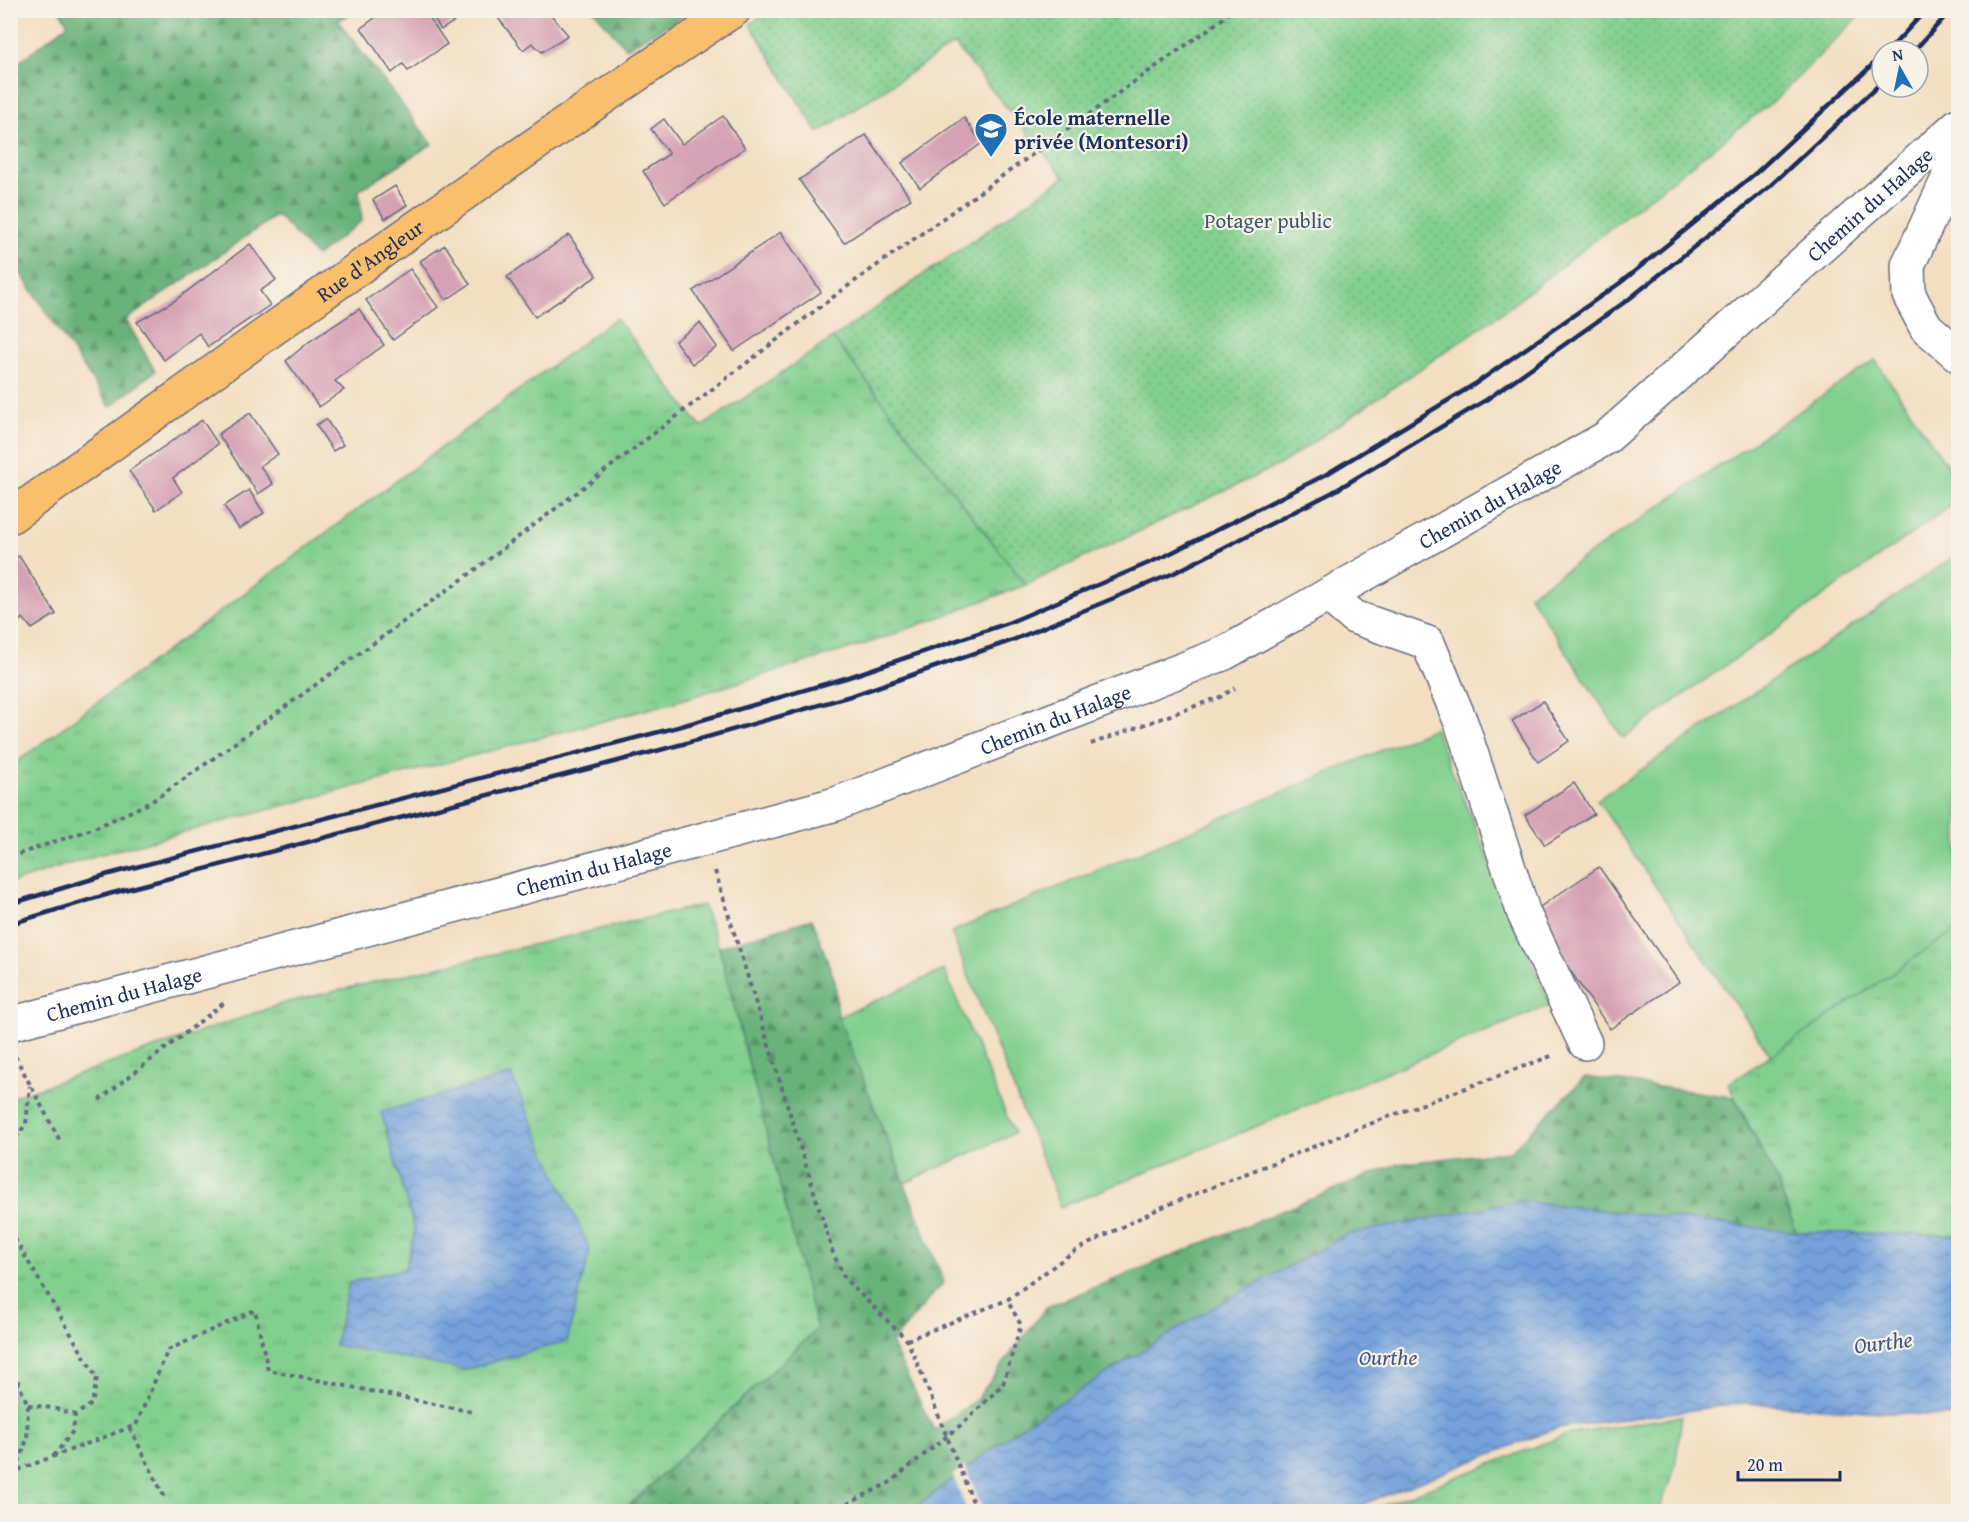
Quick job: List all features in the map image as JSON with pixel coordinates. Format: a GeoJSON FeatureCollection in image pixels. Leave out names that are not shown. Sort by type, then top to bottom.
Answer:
{"type":"FeatureCollection","features":[{"type":"Feature","properties":{"kind":"main road","name":"Rue d'Angleur"},"geometry":{"type":"LineString","coordinates":[[10,518],[402,238],[646,68],[734,10]]}},
{"type":"Feature","properties":{"kind":"street","name":"Chemin du Halage"},"geometry":{"type":"LineString","coordinates":[[10,1024],[836,804],[1225,653],[1606,438],[1959,124]]}},
{"type":"Feature","properties":{"kind":"street"},"geometry":{"type":"LineString","coordinates":[[1959,139],[1947,182],[1908,265],[1909,294],[1926,327],[1959,355]]}},
{"type":"Feature","properties":{"kind":"street"},"geometry":{"type":"LineString","coordinates":[[1328,595],[1354,617],[1428,644],[1462,724],[1524,914],[1585,1043]]}},
{"type":"Feature","properties":{"kind":"path"},"geometry":{"type":"LineString","coordinates":[[10,857],[95,828],[151,802],[214,759],[471,573],[841,291],[1221,20],[1231,10]]}},
{"type":"Feature","properties":{"kind":"path"},"geometry":{"type":"LineString","coordinates":[[715,870],[833,1253],[845,1279],[907,1340],[977,1512]]}},
{"type":"Feature","properties":{"kind":"path"},"geometry":{"type":"LineString","coordinates":[[99,1100],[228,1000]]}},
{"type":"Feature","properties":{"kind":"path"},"geometry":{"type":"LineString","coordinates":[[907,1340],[1007,1300],[1076,1250],[1160,1208],[1380,1120],[1585,1043]]}},
{"type":"Feature","properties":{"kind":"path"},"geometry":{"type":"LineString","coordinates":[[10,1047],[60,1140]]}},
{"type":"Feature","properties":{"kind":"path"},"geometry":{"type":"LineString","coordinates":[[10,1145],[26,1124],[30,1085]]}},
{"type":"Feature","properties":{"kind":"path"},"geometry":{"type":"LineString","coordinates":[[10,1231],[97,1378],[92,1404],[75,1415],[73,1431],[52,1457]]}},
{"type":"Feature","properties":{"kind":"path"},"geometry":{"type":"LineString","coordinates":[[831,1512],[889,1483],[967,1420],[1003,1384],[1021,1325],[1007,1300]]}},
{"type":"Feature","properties":{"kind":"path"},"geometry":{"type":"LineString","coordinates":[[10,1473],[136,1425],[168,1350],[255,1310],[268,1370],[473,1412]]}},
{"type":"Feature","properties":{"kind":"path"},"geometry":{"type":"LineString","coordinates":[[16,1471],[27,1439],[28,1405],[17,1380]]}},
{"type":"Feature","properties":{"kind":"path"},"geometry":{"type":"LineString","coordinates":[[28,1405],[53,1408],[75,1415]]}},
{"type":"Feature","properties":{"kind":"path"},"geometry":{"type":"LineString","coordinates":[[130,1428],[166,1500]]}},
{"type":"Feature","properties":{"kind":"green space","name":"Potager public"},"geometry":{"type":"Polygon","coordinates":[[[771,10],[1864,11],[1776,99],[1499,315],[1281,464],[1026,585],[833,338],[1064,177],[954,44],[818,133],[750,24],[771,10]]]}},
{"type":"Feature","properties":{"kind":"green space"},"geometry":{"type":"Polygon","coordinates":[[[60,11],[355,11],[338,21],[432,144],[359,190],[362,221],[316,256],[277,215],[126,320],[155,371],[110,407],[11,259],[11,68],[68,24],[60,11]]]}},
{"type":"Feature","properties":{"kind":"green space"},"geometry":{"type":"Polygon","coordinates":[[[594,11],[692,11],[626,48],[594,11]]]}},
{"type":"Feature","properties":{"kind":"green space"},"geometry":{"type":"Polygon","coordinates":[[[616,318],[701,427],[833,338],[1026,585],[875,641],[671,703],[94,856],[11,883],[10,767],[616,318]]]}},
{"type":"Feature","properties":{"kind":"green space"},"geometry":{"type":"Polygon","coordinates":[[[1875,360],[1958,481],[1958,501],[1623,738],[1529,595],[1875,360]]]}},
{"type":"Feature","properties":{"kind":"green space"},"geometry":{"type":"Polygon","coordinates":[[[1958,554],[1958,928],[1771,1056],[1597,800],[1958,554]]]}},
{"type":"Feature","properties":{"kind":"green space"},"geometry":{"type":"Polygon","coordinates":[[[1434,728],[1550,1005],[1061,1207],[951,932],[1434,728]]]}},
{"type":"Feature","properties":{"kind":"green space"},"geometry":{"type":"Polygon","coordinates":[[[703,905],[719,947],[817,1329],[623,1511],[11,1511],[10,1098],[284,1003],[703,905]],[[381,1112],[415,1231],[405,1269],[349,1282],[464,1370],[381,1112]]]}},
{"type":"Feature","properties":{"kind":"green space"},"geometry":{"type":"Polygon","coordinates":[[[812,919],[835,981],[838,1017],[944,1282],[891,1343],[934,1430],[976,1400],[1046,1307],[1397,1164],[1511,1151],[1585,1077],[1733,1097],[1777,1180],[1796,1232],[1520,1201],[1021,1427],[910,1511],[623,1512],[817,1329],[719,947],[812,919]]]}},
{"type":"Feature","properties":{"kind":"green space"},"geometry":{"type":"Polygon","coordinates":[[[1958,927],[1958,1235],[1796,1232],[1777,1180],[1728,1084],[1958,927]]]}},
{"type":"Feature","properties":{"kind":"green space"},"geometry":{"type":"Polygon","coordinates":[[[944,970],[1014,1133],[905,1183],[838,1017],[944,970]]]}},
{"type":"Feature","properties":{"kind":"green space"},"geometry":{"type":"Polygon","coordinates":[[[1682,1416],[1675,1466],[1659,1511],[1368,1511],[1571,1433],[1682,1416]]]}},
{"type":"Feature","properties":{"kind":"water"},"geometry":{"type":"Polygon","coordinates":[[[511,1075],[590,1250],[567,1341],[464,1370],[335,1345],[349,1282],[405,1269],[415,1231],[381,1112],[511,1075]]]}},
{"type":"Feature","properties":{"kind":"water","name":"Ourthe"},"geometry":{"type":"Polygon","coordinates":[[[1520,1201],[1796,1232],[1958,1235],[1958,1417],[1744,1403],[1557,1428],[1346,1511],[910,1512],[1021,1427],[1195,1318],[1345,1235],[1520,1201]]]}},
{"type":"Feature","properties":{"kind":"pier"},"geometry":{"type":"Polygon","coordinates":[[[965,1466],[983,1511],[967,1511],[953,1475],[965,1466]]]}},
{"type":"Feature","properties":{"kind":"building"},"geometry":{"type":"Polygon","coordinates":[[[386,10],[424,10],[447,44],[408,71],[403,64],[392,73],[361,28],[386,10]]]}},
{"type":"Feature","properties":{"kind":"building"},"geometry":{"type":"Polygon","coordinates":[[[434,10],[472,10],[441,30],[430,13],[434,10]]]}},
{"type":"Feature","properties":{"kind":"building"},"geometry":{"type":"Polygon","coordinates":[[[500,10],[547,10],[568,35],[542,52],[532,43],[523,50],[495,14],[500,10]]]}},
{"type":"Feature","properties":{"kind":"building"},"geometry":{"type":"Polygon","coordinates":[[[723,116],[745,148],[665,203],[643,171],[669,154],[651,129],[664,119],[682,144],[723,116]]]}},
{"type":"Feature","properties":{"kind":"building"},"geometry":{"type":"Polygon","coordinates":[[[964,118],[982,143],[920,188],[902,163],[964,118]]]}},
{"type":"Feature","properties":{"kind":"building"},"geometry":{"type":"Polygon","coordinates":[[[866,135],[911,199],[844,243],[799,180],[866,135]]]}},
{"type":"Feature","properties":{"kind":"building"},"geometry":{"type":"Polygon","coordinates":[[[395,186],[407,205],[385,219],[373,200],[395,186]]]}},
{"type":"Feature","properties":{"kind":"building"},"geometry":{"type":"Polygon","coordinates":[[[781,232],[821,292],[734,351],[693,291],[781,232]]]}},
{"type":"Feature","properties":{"kind":"building"},"geometry":{"type":"Polygon","coordinates":[[[569,235],[597,276],[535,317],[507,277],[569,235]]]}},
{"type":"Feature","properties":{"kind":"building"},"geometry":{"type":"Polygon","coordinates":[[[250,244],[276,280],[260,291],[270,305],[208,347],[199,333],[164,360],[137,322],[174,301],[250,244]]]}},
{"type":"Feature","properties":{"kind":"building"},"geometry":{"type":"Polygon","coordinates":[[[445,245],[470,284],[446,300],[420,261],[445,245]]]}},
{"type":"Feature","properties":{"kind":"building"},"geometry":{"type":"Polygon","coordinates":[[[410,269],[438,307],[393,340],[366,300],[410,269]]]}},
{"type":"Feature","properties":{"kind":"building"},"geometry":{"type":"Polygon","coordinates":[[[359,309],[384,345],[335,381],[344,390],[319,407],[286,361],[310,341],[359,309]]]}},
{"type":"Feature","properties":{"kind":"building"},"geometry":{"type":"Polygon","coordinates":[[[700,323],[717,347],[692,364],[675,341],[700,323]]]}},
{"type":"Feature","properties":{"kind":"building"},"geometry":{"type":"Polygon","coordinates":[[[250,413],[278,454],[260,466],[273,484],[258,494],[218,434],[250,413]]]}},
{"type":"Feature","properties":{"kind":"building"},"geometry":{"type":"Polygon","coordinates":[[[326,419],[343,445],[333,451],[316,425],[326,419]]]}},
{"type":"Feature","properties":{"kind":"building"},"geometry":{"type":"Polygon","coordinates":[[[202,420],[218,444],[173,478],[182,492],[156,510],[129,471],[202,420]]]}},
{"type":"Feature","properties":{"kind":"building"},"geometry":{"type":"Polygon","coordinates":[[[249,490],[264,513],[239,529],[224,506],[249,490]]]}},
{"type":"Feature","properties":{"kind":"building"},"geometry":{"type":"Polygon","coordinates":[[[19,556],[56,614],[32,629],[23,618],[10,627],[10,562],[19,556]]]}},
{"type":"Feature","properties":{"kind":"building"},"geometry":{"type":"Polygon","coordinates":[[[1543,701],[1569,741],[1538,762],[1512,721],[1543,701]]]}},
{"type":"Feature","properties":{"kind":"building"},"geometry":{"type":"Polygon","coordinates":[[[1574,783],[1594,814],[1545,845],[1525,815],[1574,783]]]}},
{"type":"Feature","properties":{"kind":"building"},"geometry":{"type":"Polygon","coordinates":[[[1599,867],[1679,982],[1610,1029],[1531,913],[1599,867]]]}},
{"type":"Feature","properties":{"kind":"railway"},"geometry":{"type":"LineString","coordinates":[[1899,39],[1926,10]]}},
{"type":"Feature","properties":{"kind":"railway"},"geometry":{"type":"LineString","coordinates":[[1925,39],[1951,10]]}},
{"type":"Feature","properties":{"kind":"railway"},"geometry":{"type":"LineString","coordinates":[[10,904],[109,874],[678,727],[849,677],[1008,623],[1165,556],[1325,475],[1475,384],[1620,283],[1757,172],[1870,67]]}},
{"type":"Feature","properties":{"kind":"railway"},"geometry":{"type":"LineString","coordinates":[[10,924],[109,894],[683,744],[854,695],[1013,640],[1174,573],[1333,492],[1486,400],[1629,299],[1769,187],[1870,93]]}},
{"type":"Feature","properties":{"kind":"place","name":"École maternelle privée (Montesori)"},"geometry":{"type":"Point","coordinates":[991,158]}}]}
